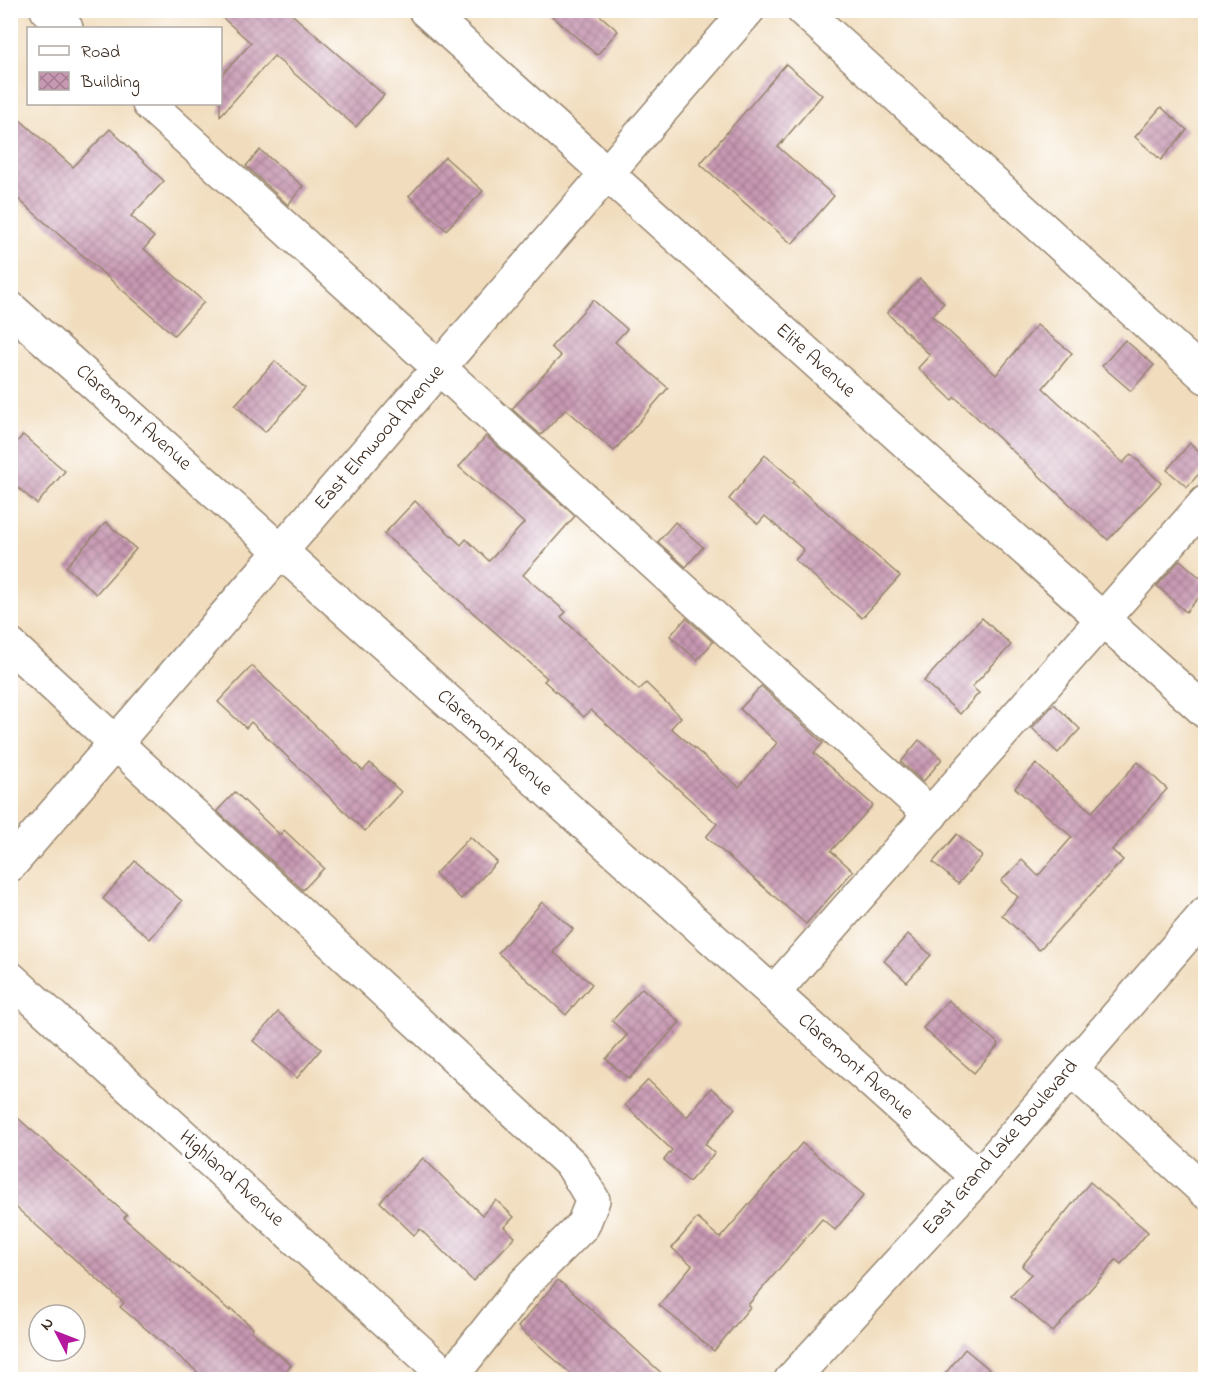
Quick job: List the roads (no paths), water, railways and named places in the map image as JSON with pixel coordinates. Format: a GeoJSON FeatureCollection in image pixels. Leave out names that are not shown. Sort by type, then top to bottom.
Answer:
{"type":"FeatureCollection","features":[{"type":"Feature","properties":{"kind":"street"},"geometry":{"type":"LineString","coordinates":[[46,10],[65,27]]}},
{"type":"Feature","properties":{"kind":"street","name":"Elite Avenue"},"geometry":{"type":"LineString","coordinates":[[425,10],[1206,712]]}},
{"type":"Feature","properties":{"kind":"street","name":"East Elmwood Avenue"},"geometry":{"type":"LineString","coordinates":[[10,865],[748,10]]}},
{"type":"Feature","properties":{"kind":"street"},"geometry":{"type":"LineString","coordinates":[[803,10],[1206,377]]}},
{"type":"Feature","properties":{"kind":"street"},"geometry":{"type":"LineString","coordinates":[[150,105],[931,815]]}},
{"type":"Feature","properties":{"kind":"street","name":"Claremont Avenue"},"geometry":{"type":"LineString","coordinates":[[10,308],[978,1177]]}},
{"type":"Feature","properties":{"kind":"street"},"geometry":{"type":"LineString","coordinates":[[773,993],[1206,502]]}},
{"type":"Feature","properties":{"kind":"street"},"geometry":{"type":"LineString","coordinates":[[10,645],[572,1165],[592,1200],[583,1225],[525,1283],[451,1379]]}},
{"type":"Feature","properties":{"kind":"street","name":"East Grand Lake Boulevard"},"geometry":{"type":"LineString","coordinates":[[792,1380],[978,1177],[1206,913]]}},
{"type":"Feature","properties":{"kind":"street","name":"Highland Avenue"},"geometry":{"type":"LineString","coordinates":[[10,978],[451,1379]]}},
{"type":"Feature","properties":{"kind":"street"},"geometry":{"type":"LineString","coordinates":[[1071,1069],[1206,1192]]}}]}
